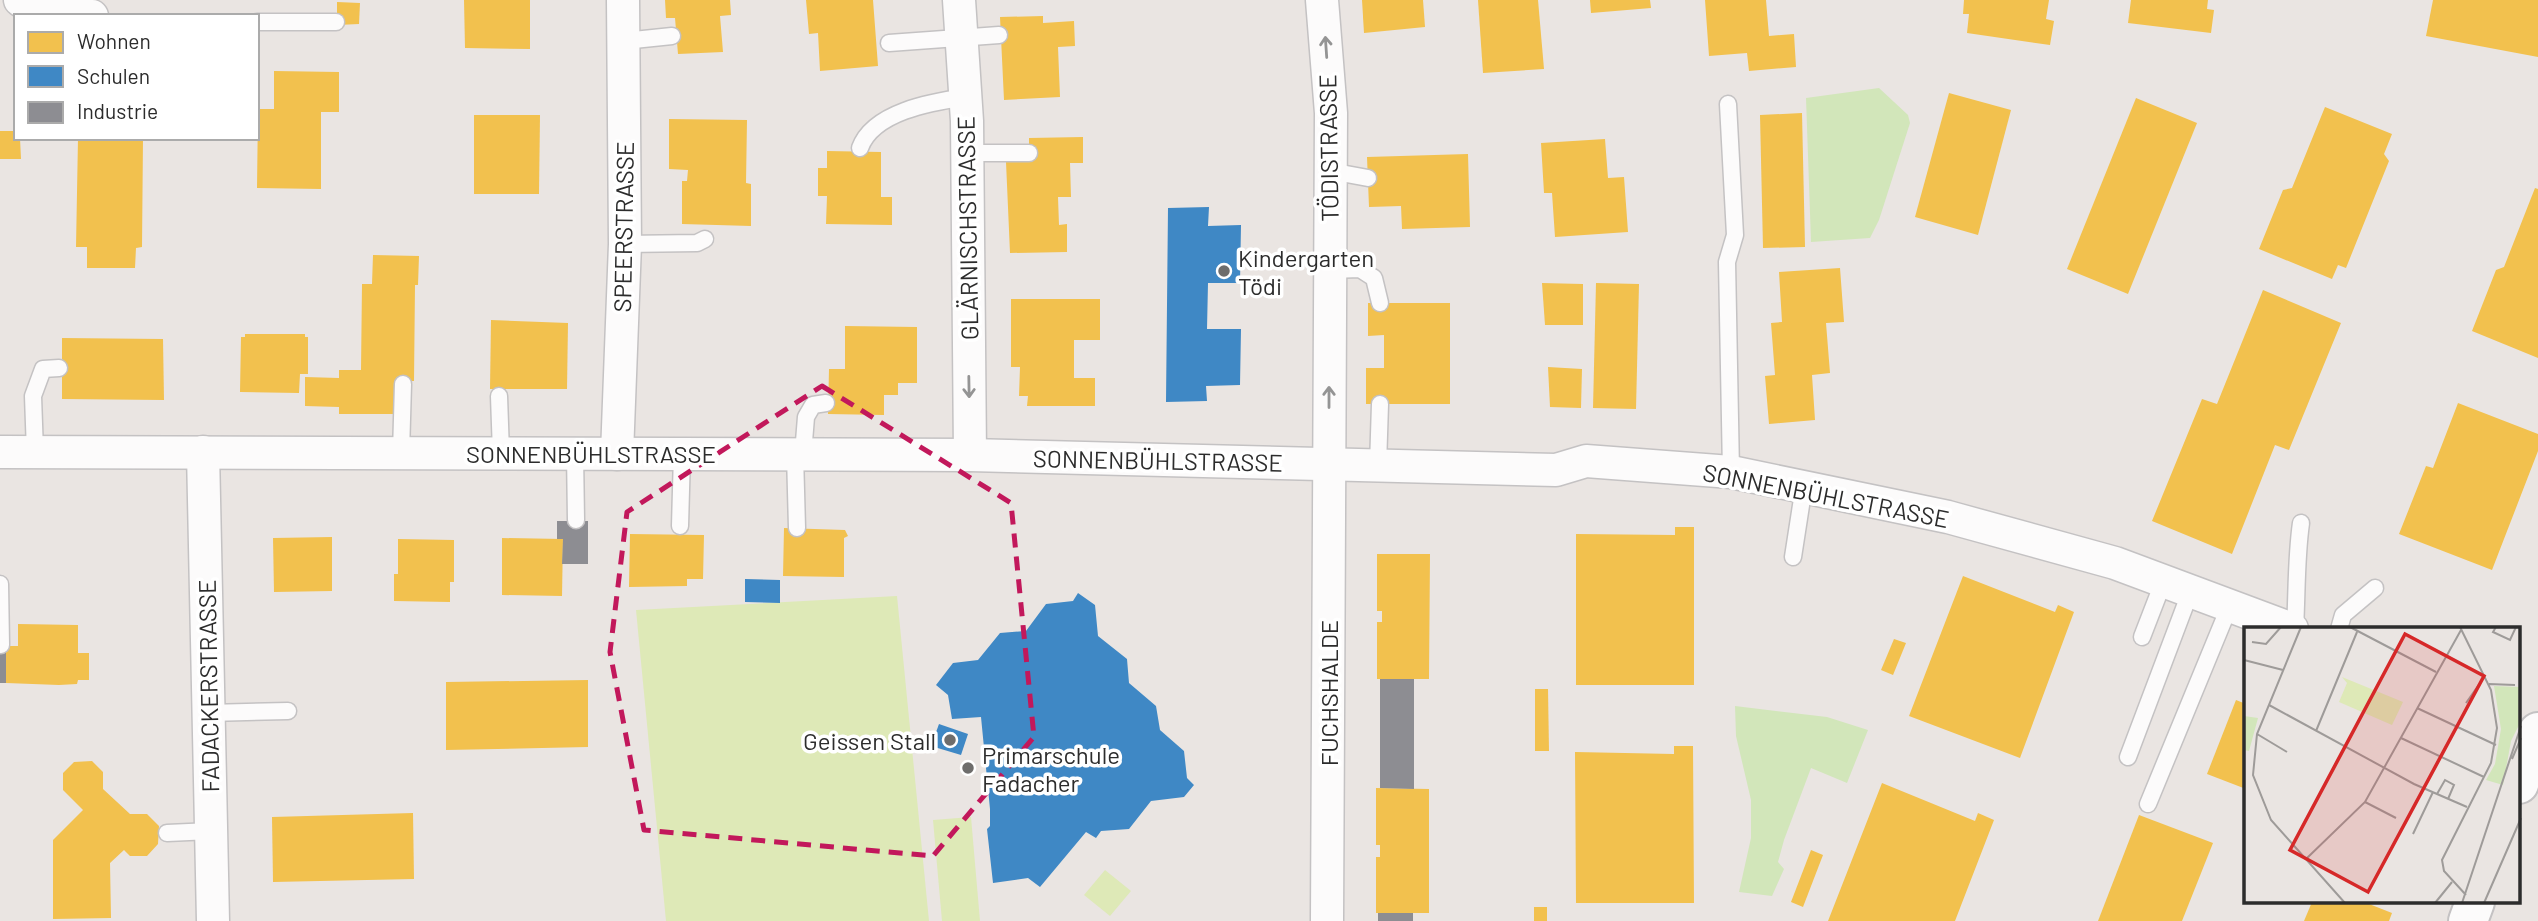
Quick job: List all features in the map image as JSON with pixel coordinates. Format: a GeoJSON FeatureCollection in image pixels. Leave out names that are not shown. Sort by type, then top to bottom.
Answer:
{"type":"FeatureCollection","features":[{"type":"Feature","properties":{"kind":"street"},"geometry":{"type":"LineString","coordinates":[[20,0],[41,14]]}},
{"type":"Feature","properties":{"kind":"street","name":"SPEERSTRASSE"},"geometry":{"type":"LineString","coordinates":[[617,454],[625,244],[622,0]]}},
{"type":"Feature","properties":{"kind":"street","name":"GLÄRNISCHSTRASSE"},"geometry":{"type":"LineString","coordinates":[[959,0],[967,153],[970,455]]}},
{"type":"Feature","properties":{"kind":"street","name":"TÖDISTRASSE"},"geometry":{"type":"LineString","coordinates":[[1322,0],[1331,113],[1328,465]]}},
{"type":"Feature","properties":{"kind":"street","name":"SONNENBÜHLSTRASSE"},"geometry":{"type":"LineString","coordinates":[[0,452],[970,455],[1556,470],[1586,461],[1731,472],[1955,519],[2115,562],[2288,627]]}},
{"type":"Feature","properties":{"kind":"street","name":"FADACKERSTRASSE"},"geometry":{"type":"LineString","coordinates":[[202,452],[213,921]]}},
{"type":"Feature","properties":{"kind":"street","name":"FUCHSHALDE"},"geometry":{"type":"LineString","coordinates":[[1326,921],[1328,465]]}},
{"type":"Feature","properties":{"kind":"street"},"geometry":{"type":"LineString","coordinates":[[2520,718],[2538,725]]}},
{"type":"Feature","properties":{"kind":"street"},"geometry":{"type":"LineString","coordinates":[[2520,781],[2538,732]]}},
{"type":"Feature","properties":{"kind":"street"},"geometry":{"type":"LineString","coordinates":[[2468,921],[2474,904]]}},
{"type":"Feature","properties":{"kind":"lane"},"geometry":{"type":"LineString","coordinates":[[259,22],[336,22]]}},
{"type":"Feature","properties":{"kind":"lane"},"geometry":{"type":"LineString","coordinates":[[889,43],[999,35]]}},
{"type":"Feature","properties":{"kind":"lane"},"geometry":{"type":"LineString","coordinates":[[624,41],[672,36]]}},
{"type":"Feature","properties":{"kind":"lane"},"geometry":{"type":"LineString","coordinates":[[860,148],[864,136],[877,122],[935,102],[965,97]]}},
{"type":"Feature","properties":{"kind":"lane"},"geometry":{"type":"LineString","coordinates":[[1728,104],[1735,234],[1727,262],[1731,472]]}},
{"type":"Feature","properties":{"kind":"lane"},"geometry":{"type":"LineString","coordinates":[[967,153],[1029,153]]}},
{"type":"Feature","properties":{"kind":"lane"},"geometry":{"type":"LineString","coordinates":[[1330,171],[1368,178]]}},
{"type":"Feature","properties":{"kind":"lane"},"geometry":{"type":"LineString","coordinates":[[625,244],[697,243],[705,239]]}},
{"type":"Feature","properties":{"kind":"lane"},"geometry":{"type":"LineString","coordinates":[[1330,270],[1360,269],[1374,278],[1380,303]]}},
{"type":"Feature","properties":{"kind":"lane"},"geometry":{"type":"LineString","coordinates":[[35,452],[33,396],[43,369],[59,368]]}},
{"type":"Feature","properties":{"kind":"lane"},"geometry":{"type":"LineString","coordinates":[[401,453],[403,384]]}},
{"type":"Feature","properties":{"kind":"lane"},"geometry":{"type":"LineString","coordinates":[[499,396],[501,453]]}},
{"type":"Feature","properties":{"kind":"lane"},"geometry":{"type":"LineString","coordinates":[[797,528],[799,454],[806,417],[813,405],[826,403]]}},
{"type":"Feature","properties":{"kind":"lane"},"geometry":{"type":"LineString","coordinates":[[1378,466],[1380,404]]}},
{"type":"Feature","properties":{"kind":"lane"},"geometry":{"type":"LineString","coordinates":[[575,453],[576,520]]}},
{"type":"Feature","properties":{"kind":"lane"},"geometry":{"type":"LineString","coordinates":[[680,526],[681,454]]}},
{"type":"Feature","properties":{"kind":"lane"},"geometry":{"type":"LineString","coordinates":[[1793,558],[1804,486]]}},
{"type":"Feature","properties":{"kind":"lane"},"geometry":{"type":"LineString","coordinates":[[2293,627],[2297,593],[2296,558],[2301,523]]}},
{"type":"Feature","properties":{"kind":"lane"},"geometry":{"type":"LineString","coordinates":[[0,584],[1,645]]}},
{"type":"Feature","properties":{"kind":"lane"},"geometry":{"type":"LineString","coordinates":[[2143,637],[2178,585]]}},
{"type":"Feature","properties":{"kind":"lane"},"geometry":{"type":"LineString","coordinates":[[2128,757],[2178,585]]}},
{"type":"Feature","properties":{"kind":"lane"},"geometry":{"type":"LineString","coordinates":[[2340,627],[2343,615],[2375,588]]}},
{"type":"Feature","properties":{"kind":"lane"},"geometry":{"type":"LineString","coordinates":[[2148,804],[2230,605]]}},
{"type":"Feature","properties":{"kind":"lane"},"geometry":{"type":"LineString","coordinates":[[208,713],[288,710]]}},
{"type":"Feature","properties":{"kind":"lane"},"geometry":{"type":"LineString","coordinates":[[167,833],[211,831]]}},
{"type":"Feature","properties":{"kind":"highlighted area"},"geometry":{"type":"Polygon","coordinates":[[[822,386],[1011,503],[1034,737],[933,856],[644,830],[610,652],[627,512],[822,386]]]}},
{"type":"Feature","properties":{"kind":"green space"},"geometry":{"type":"Polygon","coordinates":[[[1879,88],[1908,115],[1910,123],[1879,220],[1870,238],[1811,242],[1806,98],[1879,88]]]}},
{"type":"Feature","properties":{"kind":"green space"},"geometry":{"type":"Polygon","coordinates":[[[897,596],[929,921],[666,921],[636,610],[897,596]]]}},
{"type":"Feature","properties":{"kind":"green space"},"geometry":{"type":"Polygon","coordinates":[[[1735,706],[1827,717],[1868,730],[1847,783],[1811,768],[1784,840],[1778,862],[1784,869],[1772,896],[1739,892],[1751,838],[1751,800],[1736,736],[1735,706]]]}},
{"type":"Feature","properties":{"kind":"green space"},"geometry":{"type":"Polygon","coordinates":[[[971,817],[980,921],[942,921],[933,820],[971,817]]]}},
{"type":"Feature","properties":{"kind":"green space"},"geometry":{"type":"Polygon","coordinates":[[[1105,870],[1131,891],[1110,916],[1084,895],[1105,870]]]}},
{"type":"Feature","properties":{"kind":"building: Wohnen"},"geometry":{"type":"Polygon","coordinates":[[[464,0],[530,0],[530,49],[465,48],[464,0]]]}},
{"type":"Feature","properties":{"kind":"building: Wohnen"},"geometry":{"type":"Polygon","coordinates":[[[665,0],[730,0],[731,15],[720,16],[723,52],[678,54],[675,18],[666,18],[665,0]]]}},
{"type":"Feature","properties":{"kind":"building: Wohnen"},"geometry":{"type":"Polygon","coordinates":[[[806,0],[873,0],[878,66],[820,71],[818,33],[809,34],[806,0]]]}},
{"type":"Feature","properties":{"kind":"building: Wohnen"},"geometry":{"type":"Polygon","coordinates":[[[1362,0],[1423,0],[1425,27],[1364,33],[1362,0]]]}},
{"type":"Feature","properties":{"kind":"building: Wohnen"},"geometry":{"type":"Polygon","coordinates":[[[1478,0],[1538,0],[1544,69],[1483,73],[1478,0]]]}},
{"type":"Feature","properties":{"kind":"building: Wohnen"},"geometry":{"type":"Polygon","coordinates":[[[1590,0],[1650,0],[1651,8],[1591,13],[1590,0]]]}},
{"type":"Feature","properties":{"kind":"building: Wohnen"},"geometry":{"type":"Polygon","coordinates":[[[1705,0],[1766,0],[1769,36],[1794,34],[1796,67],[1749,71],[1747,53],[1709,56],[1705,0]]]}},
{"type":"Feature","properties":{"kind":"building: Wohnen"},"geometry":{"type":"Polygon","coordinates":[[[1964,0],[2049,0],[2046,19],[2054,21],[2050,45],[1967,33],[1969,14],[1963,14],[1964,0]]]}},
{"type":"Feature","properties":{"kind":"building: Wohnen"},"geometry":{"type":"Polygon","coordinates":[[[2131,0],[2208,0],[2207,9],[2214,10],[2211,33],[2128,23],[2131,0]]]}},
{"type":"Feature","properties":{"kind":"building: Wohnen"},"geometry":{"type":"Polygon","coordinates":[[[2433,0],[2538,0],[2538,57],[2426,36],[2433,0]]]}},
{"type":"Feature","properties":{"kind":"building: Wohnen"},"geometry":{"type":"Polygon","coordinates":[[[337,2],[360,3],[359,24],[337,25],[337,2]]]}},
{"type":"Feature","properties":{"kind":"building: Wohnen"},"geometry":{"type":"Polygon","coordinates":[[[1043,16],[1043,23],[1074,21],[1075,46],[1058,47],[1060,97],[1004,100],[1000,17],[1043,16]]]}},
{"type":"Feature","properties":{"kind":"building: Wohnen"},"geometry":{"type":"Polygon","coordinates":[[[274,71],[339,72],[339,112],[321,112],[321,189],[257,188],[259,109],[274,109],[274,71]]]}},
{"type":"Feature","properties":{"kind":"building: Wohnen"},"geometry":{"type":"Polygon","coordinates":[[[1949,93],[2011,110],[1978,235],[1915,217],[1949,93]]]}},
{"type":"Feature","properties":{"kind":"building: Wohnen"},"geometry":{"type":"Polygon","coordinates":[[[2136,98],[2197,123],[2128,294],[2067,269],[2136,98]]]}},
{"type":"Feature","properties":{"kind":"building: Wohnen"},"geometry":{"type":"Polygon","coordinates":[[[2325,107],[2392,134],[2384,154],[2389,161],[2346,268],[2338,265],[2332,279],[2259,249],[2283,190],[2292,188],[2325,107]]]}},
{"type":"Feature","properties":{"kind":"building: Wohnen"},"geometry":{"type":"Polygon","coordinates":[[[1802,113],[1805,247],[1763,248],[1760,115],[1802,113]]]}},
{"type":"Feature","properties":{"kind":"building: Wohnen"},"geometry":{"type":"Polygon","coordinates":[[[474,115],[540,115],[539,194],[474,194],[474,115]]]}},
{"type":"Feature","properties":{"kind":"building: Wohnen"},"geometry":{"type":"Polygon","coordinates":[[[669,119],[747,120],[746,183],[751,184],[751,226],[682,224],[682,181],[687,181],[688,170],[669,169],[669,119]]]}},
{"type":"Feature","properties":{"kind":"building: Wohnen"},"geometry":{"type":"Polygon","coordinates":[[[0,131],[14,131],[14,140],[20,140],[21,159],[0,159],[0,131]]]}},
{"type":"Feature","properties":{"kind":"building: Wohnen"},"geometry":{"type":"Polygon","coordinates":[[[1083,137],[1083,163],[1070,163],[1071,197],[1058,197],[1059,225],[1067,224],[1067,252],[1010,253],[1006,162],[1029,161],[1029,138],[1083,137]]]}},
{"type":"Feature","properties":{"kind":"building: Wohnen"},"geometry":{"type":"Polygon","coordinates":[[[1605,139],[1608,178],[1624,177],[1628,232],[1555,237],[1552,193],[1544,193],[1541,143],[1605,139]]]}},
{"type":"Feature","properties":{"kind":"building: Wohnen"},"geometry":{"type":"Polygon","coordinates":[[[78,140],[143,140],[142,247],[136,248],[135,268],[87,268],[87,247],[76,247],[78,140]]]}},
{"type":"Feature","properties":{"kind":"building: Wohnen"},"geometry":{"type":"Polygon","coordinates":[[[827,151],[881,152],[881,197],[892,197],[892,225],[826,224],[827,196],[818,196],[818,168],[827,168],[827,151]]]}},
{"type":"Feature","properties":{"kind":"building: Wohnen"},"geometry":{"type":"Polygon","coordinates":[[[1468,154],[1470,227],[1402,229],[1401,206],[1369,207],[1367,157],[1468,154]]]}},
{"type":"Feature","properties":{"kind":"building: Wohnen"},"geometry":{"type":"Polygon","coordinates":[[[2535,188],[2538,189],[2538,358],[2472,331],[2496,270],[2504,267],[2535,188]]]}},
{"type":"Feature","properties":{"kind":"building: Wohnen"},"geometry":{"type":"Polygon","coordinates":[[[373,255],[419,256],[418,285],[415,285],[414,381],[397,381],[397,414],[339,414],[339,407],[305,406],[305,377],[339,378],[339,370],[361,370],[362,284],[372,284],[373,255]]]}},
{"type":"Feature","properties":{"kind":"building: Wohnen"},"geometry":{"type":"Polygon","coordinates":[[[1840,268],[1844,322],[1826,323],[1830,373],[1812,375],[1815,420],[1769,424],[1765,376],[1775,375],[1771,323],[1782,322],[1779,272],[1840,268]]]}},
{"type":"Feature","properties":{"kind":"building: Wohnen"},"geometry":{"type":"Polygon","coordinates":[[[1542,283],[1583,284],[1583,325],[1545,325],[1542,283]]]}},
{"type":"Feature","properties":{"kind":"building: Wohnen"},"geometry":{"type":"Polygon","coordinates":[[[1596,283],[1639,284],[1636,409],[1593,408],[1596,283]]]}},
{"type":"Feature","properties":{"kind":"building: Wohnen"},"geometry":{"type":"Polygon","coordinates":[[[2263,290],[2341,323],[2289,450],[2275,445],[2232,554],[2152,521],[2202,399],[2217,404],[2263,290]]]}},
{"type":"Feature","properties":{"kind":"building: Wohnen"},"geometry":{"type":"Polygon","coordinates":[[[1011,299],[1100,299],[1100,340],[1074,340],[1074,378],[1095,378],[1095,406],[1027,406],[1028,396],[1019,396],[1020,367],[1011,367],[1011,299]]]}},
{"type":"Feature","properties":{"kind":"building: Wohnen"},"geometry":{"type":"Polygon","coordinates":[[[1368,303],[1450,303],[1450,404],[1366,404],[1366,368],[1384,368],[1384,335],[1368,336],[1368,303]]]}},
{"type":"Feature","properties":{"kind":"building: Wohnen"},"geometry":{"type":"Polygon","coordinates":[[[491,320],[568,323],[567,389],[490,389],[491,320]]]}},
{"type":"Feature","properties":{"kind":"building: Wohnen"},"geometry":{"type":"Polygon","coordinates":[[[845,326],[917,327],[917,383],[898,383],[898,395],[884,395],[884,415],[828,414],[829,369],[845,369],[845,326]]]}},
{"type":"Feature","properties":{"kind":"building: Wohnen"},"geometry":{"type":"Polygon","coordinates":[[[245,334],[305,334],[305,337],[308,337],[308,374],[300,374],[299,393],[240,392],[241,337],[245,337],[245,334]]]}},
{"type":"Feature","properties":{"kind":"building: Wohnen"},"geometry":{"type":"Polygon","coordinates":[[[62,338],[163,339],[164,400],[62,399],[62,338]]]}},
{"type":"Feature","properties":{"kind":"building: Wohnen"},"geometry":{"type":"Polygon","coordinates":[[[1548,367],[1582,369],[1581,408],[1550,407],[1548,367]]]}},
{"type":"Feature","properties":{"kind":"building: Wohnen"},"geometry":{"type":"Polygon","coordinates":[[[2458,403],[2538,434],[2538,451],[2492,570],[2399,534],[2426,466],[2433,468],[2458,403]]]}},
{"type":"Feature","properties":{"kind":"building: Wohnen"},"geometry":{"type":"Polygon","coordinates":[[[1675,527],[1694,527],[1694,685],[1576,685],[1576,534],[1675,535],[1675,527]]]}},
{"type":"Feature","properties":{"kind":"building: Wohnen"},"geometry":{"type":"Polygon","coordinates":[[[784,528],[845,530],[848,536],[844,538],[844,577],[783,576],[784,528]]]}},
{"type":"Feature","properties":{"kind":"building: Wohnen"},"geometry":{"type":"Polygon","coordinates":[[[630,534],[704,535],[703,579],[687,579],[687,586],[629,587],[630,534]]]}},
{"type":"Feature","properties":{"kind":"building: Wohnen"},"geometry":{"type":"Polygon","coordinates":[[[332,537],[332,591],[274,592],[273,538],[332,537]]]}},
{"type":"Feature","properties":{"kind":"building: Wohnen"},"geometry":{"type":"Polygon","coordinates":[[[502,538],[563,539],[562,596],[502,595],[502,538]]]}},
{"type":"Feature","properties":{"kind":"building: Wohnen"},"geometry":{"type":"Polygon","coordinates":[[[398,539],[454,540],[454,582],[450,582],[450,602],[394,601],[394,574],[398,574],[398,539]]]}},
{"type":"Feature","properties":{"kind":"building: Wohnen"},"geometry":{"type":"Polygon","coordinates":[[[1377,554],[1430,554],[1429,679],[1377,679],[1377,622],[1382,622],[1382,611],[1377,611],[1377,554]]]}},
{"type":"Feature","properties":{"kind":"building: Wohnen"},"geometry":{"type":"Polygon","coordinates":[[[1963,576],[2055,612],[2058,605],[2074,612],[2020,758],[1909,716],[1963,576]]]}},
{"type":"Feature","properties":{"kind":"building: Wohnen"},"geometry":{"type":"Polygon","coordinates":[[[18,624],[78,625],[78,653],[89,653],[89,680],[59,685],[6,683],[6,646],[18,646],[18,624]]]}},
{"type":"Feature","properties":{"kind":"building: Wohnen"},"geometry":{"type":"Polygon","coordinates":[[[1894,639],[1906,643],[1893,675],[1881,670],[1894,639]]]}},
{"type":"Feature","properties":{"kind":"building: Wohnen"},"geometry":{"type":"Polygon","coordinates":[[[588,680],[588,747],[446,750],[446,682],[588,680]]]}},
{"type":"Feature","properties":{"kind":"building: Wohnen"},"geometry":{"type":"Polygon","coordinates":[[[1535,689],[1548,689],[1549,751],[1535,751],[1535,689]]]}},
{"type":"Feature","properties":{"kind":"building: Wohnen"},"geometry":{"type":"Polygon","coordinates":[[[2236,700],[2244,703],[2244,788],[2207,774],[2236,700]]]}},
{"type":"Feature","properties":{"kind":"building: Wohnen"},"geometry":{"type":"Polygon","coordinates":[[[1674,746],[1693,746],[1694,903],[1576,903],[1575,752],[1674,754],[1674,746]]]}},
{"type":"Feature","properties":{"kind":"building: Wohnen"},"geometry":{"type":"Polygon","coordinates":[[[92,761],[103,772],[103,789],[130,814],[147,814],[159,826],[158,844],[147,856],[130,856],[124,850],[110,863],[111,918],[53,919],[53,840],[83,810],[63,790],[63,773],[74,762],[92,761]]]}},
{"type":"Feature","properties":{"kind":"building: Wohnen"},"geometry":{"type":"Polygon","coordinates":[[[1882,783],[1975,821],[1978,813],[1994,820],[1955,921],[1828,921],[1882,783]]]}},
{"type":"Feature","properties":{"kind":"building: Wohnen"},"geometry":{"type":"Polygon","coordinates":[[[1376,788],[1429,789],[1429,913],[1376,913],[1376,857],[1380,857],[1380,845],[1376,845],[1376,788]]]}},
{"type":"Feature","properties":{"kind":"building: Wohnen"},"geometry":{"type":"Polygon","coordinates":[[[413,813],[414,879],[273,882],[272,817],[413,813]]]}},
{"type":"Feature","properties":{"kind":"building: Wohnen"},"geometry":{"type":"Polygon","coordinates":[[[2139,815],[2213,843],[2182,921],[2098,921],[2139,815]]]}},
{"type":"Feature","properties":{"kind":"building: Wohnen"},"geometry":{"type":"Polygon","coordinates":[[[1811,850],[1823,855],[1803,907],[1791,902],[1811,850]]]}},
{"type":"Feature","properties":{"kind":"building: Wohnen"},"geometry":{"type":"Polygon","coordinates":[[[2311,904],[2369,904],[2392,913],[2389,921],[2304,921],[2311,904]]]}},
{"type":"Feature","properties":{"kind":"building: Wohnen"},"geometry":{"type":"Polygon","coordinates":[[[1534,907],[1547,907],[1547,921],[1534,921],[1534,907]]]}},
{"type":"Feature","properties":{"kind":"building: Schulen"},"geometry":{"type":"Polygon","coordinates":[[[1209,207],[1208,226],[1241,225],[1240,283],[1208,283],[1207,329],[1241,329],[1240,385],[1206,386],[1207,401],[1166,402],[1168,208],[1209,207]]]}},
{"type":"Feature","properties":{"kind":"building: Schulen"},"geometry":{"type":"Polygon","coordinates":[[[745,579],[780,580],[780,603],[745,602],[745,579]]]}},
{"type":"Feature","properties":{"kind":"building: Schulen"},"geometry":{"type":"Polygon","coordinates":[[[1078,593],[1095,605],[1098,636],[1127,659],[1129,683],[1156,706],[1160,730],[1184,751],[1187,778],[1194,785],[1184,797],[1151,801],[1129,829],[1101,831],[1096,838],[1086,832],[1040,887],[1028,878],[993,883],[987,829],[990,826],[990,809],[981,717],[952,719],[948,695],[936,685],[953,663],[978,660],[1000,633],[1026,631],[1046,604],[1073,601],[1078,593]]]}},
{"type":"Feature","properties":{"kind":"building: Schulen","name":"Geissen Stall"},"geometry":{"type":"Polygon","coordinates":[[[939,724],[968,734],[961,755],[931,746],[939,724]]]}},
{"type":"Feature","properties":{"kind":"building: Industrie"},"geometry":{"type":"Polygon","coordinates":[[[557,521],[588,521],[588,564],[562,564],[563,539],[557,539],[557,521]]]}},
{"type":"Feature","properties":{"kind":"building: Industrie"},"geometry":{"type":"Polygon","coordinates":[[[0,646],[6,646],[6,683],[0,683],[0,646]]]}},
{"type":"Feature","properties":{"kind":"building: Industrie"},"geometry":{"type":"Polygon","coordinates":[[[1380,679],[1414,679],[1414,789],[1380,788],[1380,679]]]}},
{"type":"Feature","properties":{"kind":"building: Industrie"},"geometry":{"type":"Polygon","coordinates":[[[1378,913],[1413,913],[1413,921],[1378,921],[1378,913]]]}},
{"type":"Feature","properties":{"kind":"place","name":"Kindergarten Tödi"},"geometry":{"type":"Point","coordinates":[1224,271]}},
{"type":"Feature","properties":{"kind":"place","name":"Geissen Stall"},"geometry":{"type":"Point","coordinates":[950,740]}},
{"type":"Feature","properties":{"kind":"place","name":"Primarschule Fadacher"},"geometry":{"type":"Point","coordinates":[968,768]}}]}
